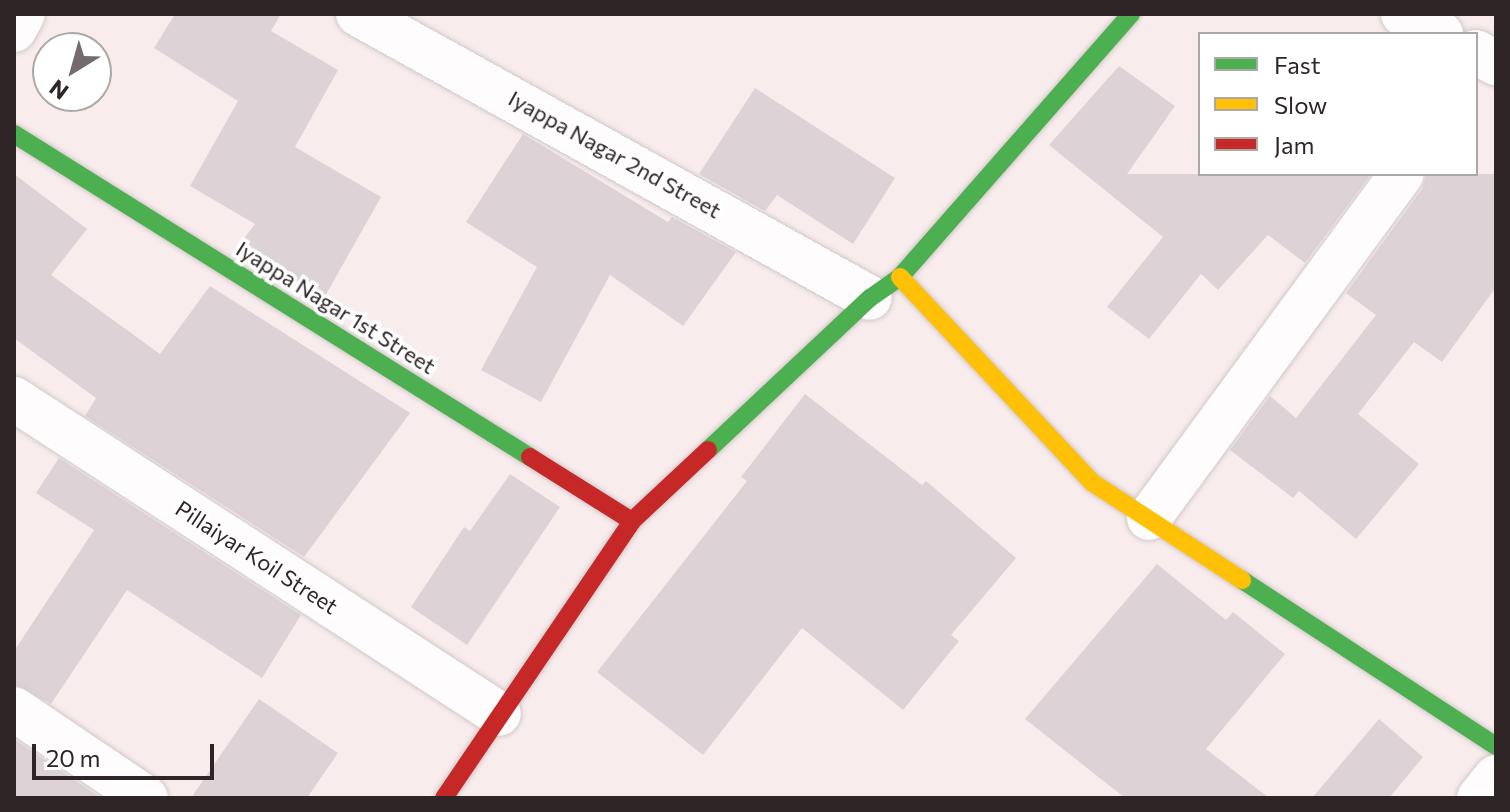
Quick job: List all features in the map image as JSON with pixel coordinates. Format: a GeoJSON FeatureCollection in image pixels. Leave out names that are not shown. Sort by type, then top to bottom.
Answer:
{"type":"FeatureCollection","features":[{"type":"Feature","properties":{"kind":"street"},"geometry":{"type":"LineString","coordinates":[[14,30],[23,14]]}},
{"type":"Feature","properties":{"kind":"street","name":"Iyappa Nagar 2nd Street"},"geometry":{"type":"LineString","coordinates":[[358,14],[885,288]]}},
{"type":"Feature","properties":{"kind":"street"},"geometry":{"type":"LineString","coordinates":[[444,798],[632,521],[885,288],[1131,14]]}},
{"type":"Feature","properties":{"kind":"street"},"geometry":{"type":"LineString","coordinates":[[1403,14],[1437,32]]}},
{"type":"Feature","properties":{"kind":"street","name":"Iyappa Nagar 1st Street"},"geometry":{"type":"LineString","coordinates":[[14,134],[632,521]]}},
{"type":"Feature","properties":{"kind":"street"},"geometry":{"type":"LineString","coordinates":[[1149,518],[1401,176]]}},
{"type":"Feature","properties":{"kind":"street"},"geometry":{"type":"LineString","coordinates":[[885,288],[1093,483],[1496,746]]}},
{"type":"Feature","properties":{"kind":"street","name":"Pillaiyar Koil Street"},"geometry":{"type":"LineString","coordinates":[[14,399],[499,714]]}},
{"type":"Feature","properties":{"kind":"street"},"geometry":{"type":"LineString","coordinates":[[14,709],[146,798]]}},
{"type":"Feature","properties":{"kind":"street"},"geometry":{"type":"LineString","coordinates":[[1479,798],[1496,777]]}},
{"type":"Feature","properties":{"kind":"building"},"geometry":{"type":"Polygon","coordinates":[[[175,14],[281,14],[271,31],[338,70],[295,147],[381,197],[324,298],[239,245],[255,224],[190,186],[238,101],[154,48],[175,14]]]}},
{"type":"Feature","properties":{"kind":"building"},"geometry":{"type":"Polygon","coordinates":[[[1119,66],[1175,106],[1127,174],[1370,176],[1305,263],[1268,235],[1218,290],[1201,274],[1149,339],[1107,307],[1163,237],[1049,145],[1119,66]]]}},
{"type":"Feature","properties":{"kind":"building"},"geometry":{"type":"Polygon","coordinates":[[[755,88],[895,178],[853,244],[777,195],[765,211],[699,174],[755,88]]]}},
{"type":"Feature","properties":{"kind":"building"},"geometry":{"type":"Polygon","coordinates":[[[523,134],[668,222],[672,217],[736,252],[683,326],[610,275],[541,402],[481,370],[537,267],[466,222],[523,134]]]}},
{"type":"Feature","properties":{"kind":"building"},"geometry":{"type":"Polygon","coordinates":[[[14,174],[87,229],[51,275],[160,354],[210,286],[410,413],[304,557],[85,416],[96,398],[14,338],[14,174]]]}},
{"type":"Feature","properties":{"kind":"building"},"geometry":{"type":"Polygon","coordinates":[[[1496,174],[1496,287],[1442,362],[1414,342],[1358,414],[1419,464],[1356,539],[1299,491],[1293,498],[1230,450],[1270,396],[1296,418],[1376,315],[1346,293],[1422,189],[1426,176],[1496,174]]]}},
{"type":"Feature","properties":{"kind":"building"},"geometry":{"type":"Polygon","coordinates":[[[805,394],[922,485],[926,481],[1016,558],[951,635],[959,641],[903,710],[802,628],[703,755],[597,672],[747,481],[741,477],[805,394]]]}},
{"type":"Feature","properties":{"kind":"building"},"geometry":{"type":"Polygon","coordinates":[[[59,458],[301,615],[262,678],[127,590],[51,704],[14,684],[14,651],[94,530],[36,493],[59,458]]]}},
{"type":"Feature","properties":{"kind":"building"},"geometry":{"type":"Polygon","coordinates":[[[510,474],[560,507],[467,645],[411,607],[464,527],[470,531],[510,474]]]}},
{"type":"Feature","properties":{"kind":"building"},"geometry":{"type":"Polygon","coordinates":[[[1157,564],[1226,620],[1233,612],[1285,654],[1206,749],[1269,798],[1125,798],[1025,719],[1157,564]]]}},
{"type":"Feature","properties":{"kind":"building"},"geometry":{"type":"Polygon","coordinates":[[[259,699],[338,753],[307,798],[191,798],[259,699]]]}},
{"type":"Feature","properties":{"kind":"building"},"geometry":{"type":"Polygon","coordinates":[[[1379,719],[1423,757],[1389,798],[1312,798],[1379,719]]]}},
{"type":"Feature","properties":{"kind":"building"},"geometry":{"type":"Polygon","coordinates":[[[14,739],[101,798],[14,798],[14,739]]]}},
{"type":"Feature","properties":{"kind":"traffic: fast"},"geometry":{"type":"LineString","coordinates":[[708,450],[870,298],[900,277],[1131,14]]}},
{"type":"Feature","properties":{"kind":"traffic: fast"},"geometry":{"type":"LineString","coordinates":[[14,134],[530,457]]}},
{"type":"Feature","properties":{"kind":"traffic: fast"},"geometry":{"type":"LineString","coordinates":[[1242,580],[1496,746]]}},
{"type":"Feature","properties":{"kind":"traffic: slow"},"geometry":{"type":"LineString","coordinates":[[900,277],[1093,483],[1242,580]]}},
{"type":"Feature","properties":{"kind":"traffic: jam"},"geometry":{"type":"LineString","coordinates":[[444,798],[632,521],[708,450]]}},
{"type":"Feature","properties":{"kind":"traffic: jam"},"geometry":{"type":"LineString","coordinates":[[530,457],[632,521]]}}]}
